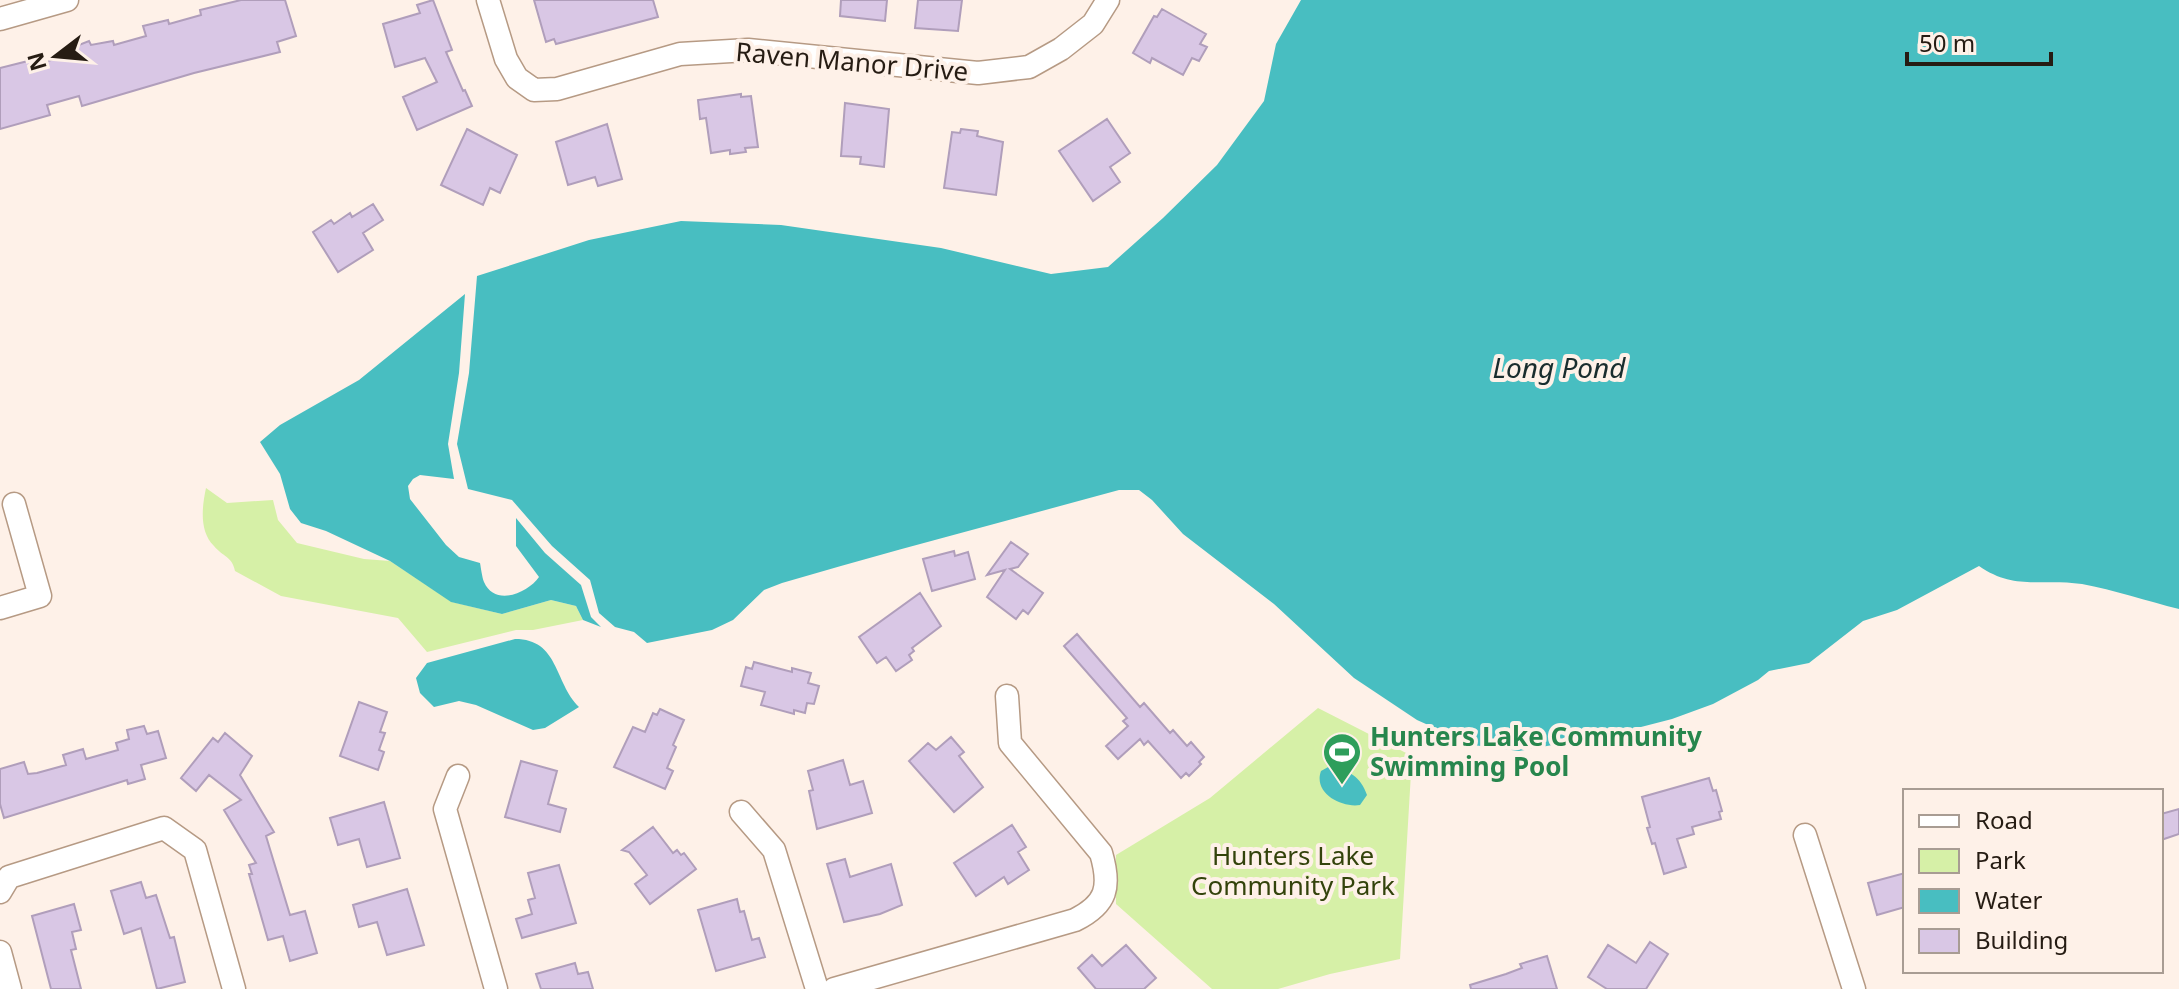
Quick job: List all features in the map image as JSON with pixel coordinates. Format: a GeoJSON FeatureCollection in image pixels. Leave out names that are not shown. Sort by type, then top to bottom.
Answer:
{"type":"FeatureCollection","features":[{"type":"Feature","properties":{"kind":"street"},"geometry":{"type":"LineString","coordinates":[[0,19],[67,0]]}},
{"type":"Feature","properties":{"kind":"street","name":"Raven Manor Drive"},"geometry":{"type":"LineString","coordinates":[[488,0],[506,59],[517,78],[534,90],[557,89],[680,54],[734,51],[978,73],[1029,67],[1061,49],[1093,24],[1108,0]]}},
{"type":"Feature","properties":{"kind":"street"},"geometry":{"type":"LineString","coordinates":[[0,608],[40,596],[14,504]]}},
{"type":"Feature","properties":{"kind":"street"},"geometry":{"type":"LineString","coordinates":[[834,989],[1075,920],[1092,911],[1104,894],[1108,875],[1101,853],[1010,743],[1007,696]]}},
{"type":"Feature","properties":{"kind":"street"},"geometry":{"type":"LineString","coordinates":[[458,776],[445,809],[496,989]]}},
{"type":"Feature","properties":{"kind":"street"},"geometry":{"type":"LineString","coordinates":[[741,812],[774,850],[817,989]]}},
{"type":"Feature","properties":{"kind":"street"},"geometry":{"type":"LineString","coordinates":[[0,892],[9,877],[164,828],[195,850],[234,989]]}},
{"type":"Feature","properties":{"kind":"street"},"geometry":{"type":"LineString","coordinates":[[1805,835],[1854,989]]}},
{"type":"Feature","properties":{"kind":"street"},"geometry":{"type":"LineString","coordinates":[[0,952],[10,989]]}},
{"type":"Feature","properties":{"kind":"green space"},"geometry":{"type":"Polygon","coordinates":[[[206,488],[227,503],[273,500],[278,520],[297,543],[364,559],[390,561],[452,602],[502,614],[551,600],[576,606],[583,620],[533,630],[516,630],[427,652],[398,618],[281,596],[235,571],[232,562],[214,546],[206,533],[203,511],[206,488]]]}},
{"type":"Feature","properties":{"kind":"green space","name":"Hunters Lake Community Park"},"geometry":{"type":"Polygon","coordinates":[[[1318,708],[1412,756],[1400,959],[1278,989],[1212,989],[1116,904],[1116,855],[1210,798],[1318,708]]]}},
{"type":"Feature","properties":{"kind":"water","name":"Long Pond"},"geometry":{"type":"Polygon","coordinates":[[[1301,0],[2179,0],[2179,609],[2082,584],[2005,579],[1979,566],[1897,610],[1863,621],[1809,663],[1769,671],[1713,704],[1672,719],[1610,735],[1519,751],[1473,745],[1417,720],[1354,678],[1274,604],[1183,534],[1139,490],[1119,490],[782,583],[764,590],[733,620],[712,630],[647,643],[634,632],[615,627],[599,613],[590,580],[552,546],[512,500],[468,489],[457,444],[469,373],[477,276],[589,240],[681,221],[781,225],[941,248],[1051,274],[1108,267],[1217,165],[1264,101],[1276,44],[1301,0]]]}},
{"type":"Feature","properties":{"kind":"water"},"geometry":{"type":"Polygon","coordinates":[[[465,294],[459,373],[448,444],[454,479],[420,475],[408,486],[410,499],[459,557],[480,563],[483,580],[489,590],[503,596],[520,592],[539,577],[516,546],[516,518],[545,553],[581,585],[591,617],[601,627],[583,620],[576,606],[551,600],[502,614],[451,602],[390,561],[326,531],[301,523],[290,509],[280,474],[260,442],[280,425],[359,380],[465,294]]]}},
{"type":"Feature","properties":{"kind":"water"},"geometry":{"type":"Polygon","coordinates":[[[515,639],[540,646],[548,654],[579,707],[545,728],[533,730],[476,705],[459,701],[434,707],[420,693],[416,678],[427,663],[515,639]]]}},
{"type":"Feature","properties":{"kind":"water","name":"Hunters Lake Community Swimming Pool"},"geometry":{"type":"Polygon","coordinates":[[[1330,766],[1358,779],[1367,795],[1360,805],[1345,804],[1325,792],[1321,786],[1321,771],[1330,766]]]}},
{"type":"Feature","properties":{"kind":"building"},"geometry":{"type":"Polygon","coordinates":[[[241,0],[285,0],[296,36],[277,42],[280,52],[82,106],[79,96],[47,105],[50,115],[0,129],[0,68],[32,60],[34,65],[68,55],[66,50],[89,41],[91,45],[113,41],[114,45],[146,36],[143,26],[168,20],[169,24],[201,15],[200,10],[241,0]]]}},
{"type":"Feature","properties":{"kind":"building"},"geometry":{"type":"Polygon","coordinates":[[[433,0],[452,50],[446,52],[472,106],[417,130],[403,97],[437,82],[425,58],[395,67],[383,24],[420,13],[417,5],[433,0]]]}},
{"type":"Feature","properties":{"kind":"building"},"geometry":{"type":"Polygon","coordinates":[[[534,0],[653,0],[658,17],[556,44],[554,39],[546,42],[534,0]]]}},
{"type":"Feature","properties":{"kind":"building"},"geometry":{"type":"Polygon","coordinates":[[[841,0],[887,0],[885,21],[840,16],[841,0]]]}},
{"type":"Feature","properties":{"kind":"building"},"geometry":{"type":"Polygon","coordinates":[[[918,0],[962,0],[958,31],[915,28],[918,0]]]}},
{"type":"Feature","properties":{"kind":"building"},"geometry":{"type":"Polygon","coordinates":[[[1162,9],[1206,34],[1200,44],[1207,47],[1199,61],[1192,58],[1183,75],[1152,58],[1150,63],[1133,53],[1154,16],[1157,17],[1162,9]]]}},
{"type":"Feature","properties":{"kind":"building"},"geometry":{"type":"Polygon","coordinates":[[[741,94],[741,97],[751,96],[758,147],[745,148],[746,152],[730,154],[730,150],[711,153],[706,118],[700,119],[698,100],[741,94]]]}},
{"type":"Feature","properties":{"kind":"building"},"geometry":{"type":"Polygon","coordinates":[[[845,103],[889,109],[884,167],[860,164],[861,157],[841,156],[845,103]]]}},
{"type":"Feature","properties":{"kind":"building"},"geometry":{"type":"Polygon","coordinates":[[[1107,119],[1130,153],[1110,167],[1120,182],[1093,201],[1059,151],[1107,119]]]}},
{"type":"Feature","properties":{"kind":"building"},"geometry":{"type":"Polygon","coordinates":[[[607,124],[622,179],[598,186],[595,177],[568,185],[556,142],[607,124]]]}},
{"type":"Feature","properties":{"kind":"building"},"geometry":{"type":"Polygon","coordinates":[[[467,129],[517,155],[500,193],[490,188],[483,205],[441,185],[467,129]]]}},
{"type":"Feature","properties":{"kind":"building"},"geometry":{"type":"Polygon","coordinates":[[[961,129],[978,131],[977,136],[1003,142],[996,195],[944,188],[952,132],[960,133],[961,129]]]}},
{"type":"Feature","properties":{"kind":"building"},"geometry":{"type":"Polygon","coordinates":[[[373,204],[383,220],[363,233],[373,250],[338,272],[313,232],[331,220],[334,224],[350,213],[352,217],[373,204]]]}},
{"type":"Feature","properties":{"kind":"building"},"geometry":{"type":"Polygon","coordinates":[[[1011,542],[1028,554],[1018,567],[1010,569],[1043,593],[1028,614],[1023,610],[1016,619],[987,597],[1005,570],[987,575],[1011,542]]]}},
{"type":"Feature","properties":{"kind":"building"},"geometry":{"type":"Polygon","coordinates":[[[954,551],[955,556],[968,552],[975,579],[932,591],[923,559],[954,551]]]}},
{"type":"Feature","properties":{"kind":"building"},"geometry":{"type":"Polygon","coordinates":[[[920,593],[941,626],[912,648],[914,651],[909,655],[912,660],[896,671],[886,657],[877,663],[859,637],[920,593]]]}},
{"type":"Feature","properties":{"kind":"building"},"geometry":{"type":"Polygon","coordinates":[[[1077,634],[1140,707],[1144,703],[1170,733],[1173,730],[1187,746],[1191,742],[1204,757],[1189,776],[1186,773],[1181,778],[1148,741],[1144,745],[1140,739],[1118,759],[1106,746],[1128,726],[1123,721],[1127,718],[1064,646],[1077,634]]]}},
{"type":"Feature","properties":{"kind":"building"},"geometry":{"type":"Polygon","coordinates":[[[754,662],[792,672],[792,668],[811,673],[808,683],[819,686],[814,704],[807,703],[805,713],[794,710],[794,714],[761,705],[765,692],[741,686],[746,667],[752,669],[754,662]]]}},
{"type":"Feature","properties":{"kind":"building"},"geometry":{"type":"Polygon","coordinates":[[[359,702],[387,712],[380,732],[385,733],[379,750],[384,752],[378,770],[340,756],[359,702]]]}},
{"type":"Feature","properties":{"kind":"building"},"geometry":{"type":"Polygon","coordinates":[[[660,709],[684,720],[673,745],[676,747],[667,768],[673,771],[665,789],[614,767],[633,727],[645,732],[653,713],[657,715],[660,709]]]}},
{"type":"Feature","properties":{"kind":"building"},"geometry":{"type":"Polygon","coordinates":[[[144,726],[147,734],[158,731],[166,758],[141,765],[145,779],[128,784],[127,780],[4,818],[0,804],[0,769],[24,762],[28,774],[37,773],[66,765],[63,755],[83,749],[86,759],[118,750],[116,743],[129,739],[127,730],[144,726]]]}},
{"type":"Feature","properties":{"kind":"building"},"geometry":{"type":"Polygon","coordinates":[[[225,733],[252,756],[240,775],[274,832],[266,836],[290,915],[305,911],[317,953],[290,961],[283,936],[268,940],[249,874],[252,874],[249,865],[256,863],[224,810],[241,800],[209,775],[196,791],[181,778],[213,738],[218,742],[225,733]]]}},
{"type":"Feature","properties":{"kind":"building"},"geometry":{"type":"Polygon","coordinates":[[[951,737],[964,752],[959,756],[983,787],[954,812],[909,761],[928,743],[936,750],[951,737]]]}},
{"type":"Feature","properties":{"kind":"building"},"geometry":{"type":"Polygon","coordinates":[[[843,760],[850,785],[863,781],[872,813],[817,829],[808,771],[843,760]]]}},
{"type":"Feature","properties":{"kind":"building"},"geometry":{"type":"Polygon","coordinates":[[[521,761],[557,771],[548,804],[566,809],[560,832],[505,817],[521,761]]]}},
{"type":"Feature","properties":{"kind":"building"},"geometry":{"type":"Polygon","coordinates":[[[1709,778],[1713,791],[1716,790],[1721,819],[1692,827],[1694,834],[1677,839],[1686,867],[1664,874],[1647,828],[1650,827],[1642,797],[1709,778]]]}},
{"type":"Feature","properties":{"kind":"building"},"geometry":{"type":"Polygon","coordinates":[[[384,802],[400,858],[367,867],[359,839],[338,845],[330,818],[384,802]]]}},
{"type":"Feature","properties":{"kind":"building"},"geometry":{"type":"Polygon","coordinates":[[[2179,809],[2179,834],[2163,839],[2163,813],[2179,809]]]}},
{"type":"Feature","properties":{"kind":"building"},"geometry":{"type":"Polygon","coordinates":[[[1012,825],[1026,847],[1018,852],[1029,870],[1008,884],[1004,877],[976,896],[954,863],[1012,825]]]}},
{"type":"Feature","properties":{"kind":"building"},"geometry":{"type":"Polygon","coordinates":[[[653,827],[673,853],[677,850],[681,855],[684,853],[696,869],[650,904],[635,884],[647,875],[629,852],[622,850],[653,827]]]}},
{"type":"Feature","properties":{"kind":"building"},"geometry":{"type":"Polygon","coordinates":[[[845,859],[850,877],[891,864],[902,905],[880,914],[844,922],[827,864],[845,859]]]}},
{"type":"Feature","properties":{"kind":"building"},"geometry":{"type":"Polygon","coordinates":[[[559,865],[576,923],[522,938],[516,919],[532,914],[528,900],[535,898],[528,873],[559,865]]]}},
{"type":"Feature","properties":{"kind":"building"},"geometry":{"type":"Polygon","coordinates":[[[1903,874],[1903,908],[1877,915],[1868,883],[1903,874]]]}},
{"type":"Feature","properties":{"kind":"building"},"geometry":{"type":"Polygon","coordinates":[[[141,882],[146,898],[156,895],[170,938],[174,937],[185,982],[157,989],[141,928],[124,934],[111,891],[141,882]]]}},
{"type":"Feature","properties":{"kind":"building"},"geometry":{"type":"Polygon","coordinates":[[[407,889],[424,945],[387,955],[377,922],[359,927],[353,905],[407,889]]]}},
{"type":"Feature","properties":{"kind":"building"},"geometry":{"type":"Polygon","coordinates":[[[737,899],[740,912],[744,911],[752,940],[759,938],[765,957],[716,971],[698,910],[737,899]]]}},
{"type":"Feature","properties":{"kind":"building"},"geometry":{"type":"Polygon","coordinates":[[[74,904],[81,930],[72,932],[76,949],[71,950],[81,989],[51,989],[32,916],[74,904]]]}},
{"type":"Feature","properties":{"kind":"building"},"geometry":{"type":"Polygon","coordinates":[[[1650,942],[1668,954],[1646,989],[1607,989],[1588,977],[1608,945],[1636,963],[1650,942]]]}},
{"type":"Feature","properties":{"kind":"building"},"geometry":{"type":"Polygon","coordinates":[[[1126,945],[1156,978],[1144,989],[1096,989],[1078,968],[1092,955],[1102,966],[1126,945]]]}},
{"type":"Feature","properties":{"kind":"building"},"geometry":{"type":"Polygon","coordinates":[[[1547,956],[1557,989],[1471,989],[1470,985],[1522,968],[1520,964],[1547,956]]]}},
{"type":"Feature","properties":{"kind":"building"},"geometry":{"type":"Polygon","coordinates":[[[575,963],[578,974],[588,972],[593,989],[541,989],[536,974],[575,963]]]}},
{"type":"Feature","properties":{"kind":"place","name":"Hunters Lake Community Swimming Pool"},"geometry":{"type":"Point","coordinates":[1342,786]}}]}
